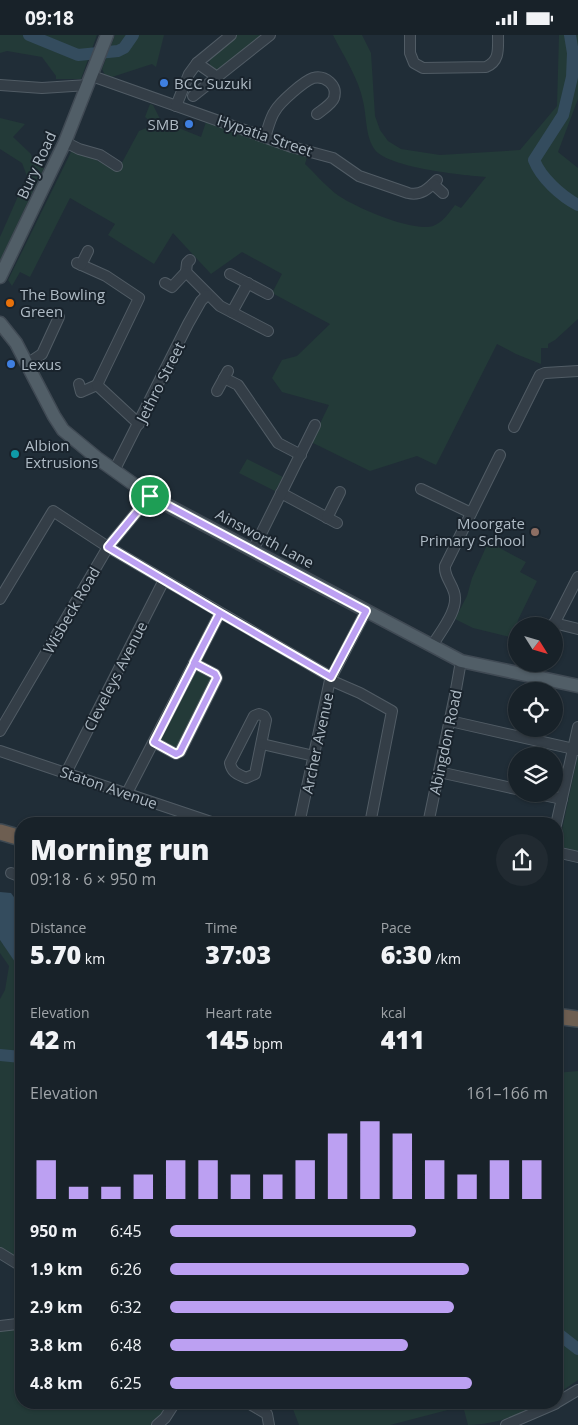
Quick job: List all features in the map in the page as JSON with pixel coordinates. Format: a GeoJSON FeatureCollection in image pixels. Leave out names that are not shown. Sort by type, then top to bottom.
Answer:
{"type":"FeatureCollection","features":[{"type":"Feature","properties":{"kind":"highway"},"geometry":{"type":"LineString","coordinates":[[0,832],[15,836]]}},
{"type":"Feature","properties":{"kind":"highway"},"geometry":{"type":"LineString","coordinates":[[563,1017],[578,1019]]}},
{"type":"Feature","properties":{"kind":"main road","name":"Bury Road"},"geometry":{"type":"LineString","coordinates":[[0,277],[65,142],[105,39]]}},
{"type":"Feature","properties":{"kind":"main road","name":"Ainsworth Lane"},"geometry":{"type":"LineString","coordinates":[[1,325],[16,343],[63,430],[114,471],[150,496],[461,661],[578,686]]}},
{"type":"Feature","properties":{"kind":"street"},"geometry":{"type":"LineString","coordinates":[[176,106],[189,74],[197,63],[231,35]]}},
{"type":"Feature","properties":{"kind":"street"},"geometry":{"type":"LineString","coordinates":[[193,96],[270,35]]}},
{"type":"Feature","properties":{"kind":"street"},"geometry":{"type":"LineString","coordinates":[[410,35],[410,53],[414,63],[423,68],[486,67],[493,64],[498,56],[498,35]]}},
{"type":"Feature","properties":{"kind":"street"},"geometry":{"type":"LineString","coordinates":[[197,63],[217,77]]}},
{"type":"Feature","properties":{"kind":"street"},"geometry":{"type":"LineString","coordinates":[[265,137],[275,111],[283,101],[311,79],[319,77],[331,83],[334,89],[334,97],[329,110],[317,114]]}},
{"type":"Feature","properties":{"kind":"street"},"geometry":{"type":"LineString","coordinates":[[0,85],[42,88],[90,81]]}},
{"type":"Feature","properties":{"kind":"street","name":"Hypatia Street"},"geometry":{"type":"LineString","coordinates":[[90,81],[176,106],[292,147],[334,157],[359,176],[408,193],[421,193],[435,182],[443,193]]}},
{"type":"Feature","properties":{"kind":"street"},"geometry":{"type":"LineString","coordinates":[[65,142],[79,149],[97,153],[117,167]]}},
{"type":"Feature","properties":{"kind":"street"},"geometry":{"type":"LineString","coordinates":[[79,384],[81,392],[97,385],[139,298],[106,276],[79,264],[88,251]]}},
{"type":"Feature","properties":{"kind":"street"},"geometry":{"type":"LineString","coordinates":[[165,283],[172,287],[186,272],[187,263],[190,261]]}},
{"type":"Feature","properties":{"kind":"street"},"geometry":{"type":"LineString","coordinates":[[186,272],[220,306],[268,331]]}},
{"type":"Feature","properties":{"kind":"street"},"geometry":{"type":"LineString","coordinates":[[230,274],[268,294]]}},
{"type":"Feature","properties":{"kind":"street"},"geometry":{"type":"LineString","coordinates":[[232,312],[248,283]]}},
{"type":"Feature","properties":{"kind":"street","name":"Jethro Street"},"geometry":{"type":"LineString","coordinates":[[114,471],[201,301],[208,295]]}},
{"type":"Feature","properties":{"kind":"street"},"geometry":{"type":"LineString","coordinates":[[27,364],[42,353],[49,327],[59,317]]}},
{"type":"Feature","properties":{"kind":"street"},"geometry":{"type":"LineString","coordinates":[[514,427],[540,375],[578,371]]}},
{"type":"Feature","properties":{"kind":"street"},"geometry":{"type":"LineString","coordinates":[[218,391],[226,375],[238,385],[278,443],[301,455]]}},
{"type":"Feature","properties":{"kind":"street"},"geometry":{"type":"LineString","coordinates":[[97,385],[139,424]]}},
{"type":"Feature","properties":{"kind":"street"},"geometry":{"type":"LineString","coordinates":[[253,550],[315,425]]}},
{"type":"Feature","properties":{"kind":"street"},"geometry":{"type":"LineString","coordinates":[[432,646],[455,604],[454,593],[444,573],[444,566],[465,531],[471,513],[500,455]]}},
{"type":"Feature","properties":{"kind":"street"},"geometry":{"type":"LineString","coordinates":[[421,489],[471,513]]}},
{"type":"Feature","properties":{"kind":"street"},"geometry":{"type":"LineString","coordinates":[[327,518],[340,492]]}},
{"type":"Feature","properties":{"kind":"street"},"geometry":{"type":"LineString","coordinates":[[281,493],[337,523]]}},
{"type":"Feature","properties":{"kind":"street","name":"Wisbeck Road"},"geometry":{"type":"LineString","coordinates":[[0,731],[108,547],[150,496]]}},
{"type":"Feature","properties":{"kind":"street"},"geometry":{"type":"LineString","coordinates":[[0,599],[53,511],[108,547],[331,679],[392,711],[371,817]]}},
{"type":"Feature","properties":{"kind":"street"},"geometry":{"type":"LineString","coordinates":[[558,617],[578,577]]}},
{"type":"Feature","properties":{"kind":"street","name":"Cleveleys Avenue"},"geometry":{"type":"LineString","coordinates":[[66,773],[164,580]]}},
{"type":"Feature","properties":{"kind":"street","name":"Archer Avenue"},"geometry":{"type":"LineString","coordinates":[[301,817],[331,679],[366,611]]}},
{"type":"Feature","properties":{"kind":"street"},"geometry":{"type":"LineString","coordinates":[[127,793],[220,613]]}},
{"type":"Feature","properties":{"kind":"street"},"geometry":{"type":"LineString","coordinates":[[563,626],[578,629]]}},
{"type":"Feature","properties":{"kind":"street","name":"Abingdon Road"},"geometry":{"type":"LineString","coordinates":[[431,817],[461,661]]}},
{"type":"Feature","properties":{"kind":"street"},"geometry":{"type":"LineString","coordinates":[[154,742],[176,754],[180,752],[217,678],[215,674],[194,663]]}},
{"type":"Feature","properties":{"kind":"street"},"geometry":{"type":"LineString","coordinates":[[259,714],[264,716],[266,720],[262,744],[255,774],[246,778],[231,769],[230,763],[254,716],[259,714]]}},
{"type":"Feature","properties":{"kind":"street"},"geometry":{"type":"LineString","coordinates":[[450,721],[576,750]]}},
{"type":"Feature","properties":{"kind":"street"},"geometry":{"type":"LineString","coordinates":[[563,796],[576,750],[578,727]]}},
{"type":"Feature","properties":{"kind":"street"},"geometry":{"type":"LineString","coordinates":[[262,744],[314,756]]}},
{"type":"Feature","properties":{"kind":"street","name":"Staton Avenue"},"geometry":{"type":"LineString","coordinates":[[0,751],[197,817]]}},
{"type":"Feature","properties":{"kind":"street"},"geometry":{"type":"LineString","coordinates":[[439,772],[508,787]]}},
{"type":"Feature","properties":{"kind":"street"},"geometry":{"type":"LineString","coordinates":[[558,817],[561,802]]}},
{"type":"Feature","properties":{"kind":"street"},"geometry":{"type":"LineString","coordinates":[[563,854],[578,857]]}},
{"type":"Feature","properties":{"kind":"street"},"geometry":{"type":"LineString","coordinates":[[0,1253],[15,1262]]}},
{"type":"Feature","properties":{"kind":"street"},"geometry":{"type":"LineString","coordinates":[[0,1326],[15,1324]]}},
{"type":"Feature","properties":{"kind":"street"},"geometry":{"type":"LineString","coordinates":[[563,1398],[578,1390]]}},
{"type":"Feature","properties":{"kind":"street"},"geometry":{"type":"LineString","coordinates":[[157,1425],[171,1409]]}},
{"type":"Feature","properties":{"kind":"street"},"geometry":{"type":"LineString","coordinates":[[258,1409],[266,1414],[270,1425]]}},
{"type":"Feature","properties":{"kind":"street"},"geometry":{"type":"LineString","coordinates":[[506,1425],[542,1409]]}},
{"type":"Feature","properties":{"kind":"green space"},"geometry":{"type":"Polygon","coordinates":[[[0,35],[97,35],[81,79],[56,79],[56,76],[42,57],[7,51],[0,53],[0,35]]]}},
{"type":"Feature","properties":{"kind":"green space"},"geometry":{"type":"Polygon","coordinates":[[[115,35],[164,35],[156,67],[152,64],[112,77],[105,75],[102,69],[115,35]]]}},
{"type":"Feature","properties":{"kind":"green space"},"geometry":{"type":"Polygon","coordinates":[[[236,35],[263,35],[216,72],[211,67],[211,57],[220,47],[236,35]]]}},
{"type":"Feature","properties":{"kind":"green space"},"geometry":{"type":"Polygon","coordinates":[[[333,35],[362,35],[371,53],[375,116],[380,130],[388,141],[401,149],[440,155],[520,150],[557,106],[559,35],[578,35],[578,99],[558,152],[578,168],[578,319],[548,344],[548,348],[541,348],[541,364],[497,344],[436,465],[417,456],[370,471],[311,442],[329,405],[282,392],[272,378],[282,360],[297,356],[330,324],[272,293],[282,274],[242,252],[211,274],[173,233],[154,264],[108,235],[115,224],[70,198],[30,277],[20,272],[12,286],[8,280],[72,150],[87,155],[116,171],[118,170],[139,131],[149,127],[151,122],[145,117],[150,104],[153,105],[161,121],[201,137],[206,122],[308,154],[305,164],[325,185],[347,201],[385,218],[412,226],[433,226],[443,220],[455,205],[461,208],[486,177],[410,166],[395,162],[375,150],[369,139],[358,84],[333,35]]]}},
{"type":"Feature","properties":{"kind":"green space"},"geometry":{"type":"Polygon","coordinates":[[[0,118],[25,124],[13,137],[31,154],[33,162],[44,168],[0,261],[0,237],[27,176],[22,163],[0,149],[0,118]]]}},
{"type":"Feature","properties":{"kind":"green space"},"geometry":{"type":"Polygon","coordinates":[[[247,459],[283,477],[275,491],[239,473],[247,459]]]}},
{"type":"Feature","properties":{"kind":"green space"},"geometry":{"type":"Polygon","coordinates":[[[487,545],[493,547],[494,545],[526,562],[520,572],[537,581],[519,617],[508,617],[508,637],[473,628],[455,619],[467,596],[472,578],[487,545]]]}},
{"type":"Feature","properties":{"kind":"green space"},"geometry":{"type":"Polygon","coordinates":[[[196,669],[212,677],[176,749],[160,741],[196,669]]]}},
{"type":"Feature","properties":{"kind":"green space"},"geometry":{"type":"Polygon","coordinates":[[[578,755],[578,851],[563,847],[563,825],[578,755]]]}},
{"type":"Feature","properties":{"kind":"green space"},"geometry":{"type":"Polygon","coordinates":[[[0,940],[15,961],[15,1257],[0,1248],[0,999],[5,990],[9,966],[0,953],[0,940]]]}},
{"type":"Feature","properties":{"kind":"green space"},"geometry":{"type":"Polygon","coordinates":[[[578,1071],[578,1380],[563,1390],[563,1072],[578,1071]]]}},
{"type":"Feature","properties":{"kind":"green space"},"geometry":{"type":"Polygon","coordinates":[[[15,1327],[15,1409],[166,1409],[152,1425],[0,1425],[0,1330],[15,1327]]]}},
{"type":"Feature","properties":{"kind":"green space"},"geometry":{"type":"Polygon","coordinates":[[[293,1409],[451,1409],[390,1425],[299,1425],[293,1409]]]}},
{"type":"Feature","properties":{"kind":"green space"},"geometry":{"type":"Polygon","coordinates":[[[464,1409],[531,1409],[506,1419],[478,1425],[468,1425],[464,1409]]]}},
{"type":"Feature","properties":{"kind":"water"},"geometry":{"type":"Polygon","coordinates":[[[0,892],[11,893],[15,899],[15,962],[0,940],[0,892]]]}},
{"type":"Feature","properties":{"kind":"waterway"},"geometry":{"type":"LineString","coordinates":[[29,35],[78,55],[118,51],[124,48],[133,35]]}},
{"type":"Feature","properties":{"kind":"waterway"},"geometry":{"type":"LineString","coordinates":[[570,35],[573,53],[572,77],[563,115],[534,160],[541,173],[552,186],[578,205]]}},
{"type":"Feature","properties":{"kind":"waterway"},"geometry":{"type":"LineString","coordinates":[[0,1055],[15,1056]]}},
{"type":"Feature","properties":{"kind":"waterway"},"geometry":{"type":"LineString","coordinates":[[563,1337],[578,1349]]}},
{"type":"Feature","properties":{"kind":"place","name":"BCC Suzuki"},"geometry":{"type":"Point","coordinates":[164,83]}},
{"type":"Feature","properties":{"kind":"place","name":"SMB"},"geometry":{"type":"Point","coordinates":[189,124]}},
{"type":"Feature","properties":{"kind":"place","name":"The Bowling Green"},"geometry":{"type":"Point","coordinates":[10,303]}},
{"type":"Feature","properties":{"kind":"place","name":"Lexus"},"geometry":{"type":"Point","coordinates":[11,364]}},
{"type":"Feature","properties":{"kind":"place","name":"Albion Extrusions"},"geometry":{"type":"Point","coordinates":[15,454]}},
{"type":"Feature","properties":{"kind":"place","name":"Moorgate Primary School"},"geometry":{"type":"Point","coordinates":[535,532]}},
{"type":"Feature","properties":{"kind":"route"},"geometry":{"type":"LineString","coordinates":[[150,496],[108,547],[220,613],[194,663],[154,742],[176,754],[180,752],[217,678],[215,674],[194,663],[220,613],[331,677],[366,611],[150,496]]}}]}
